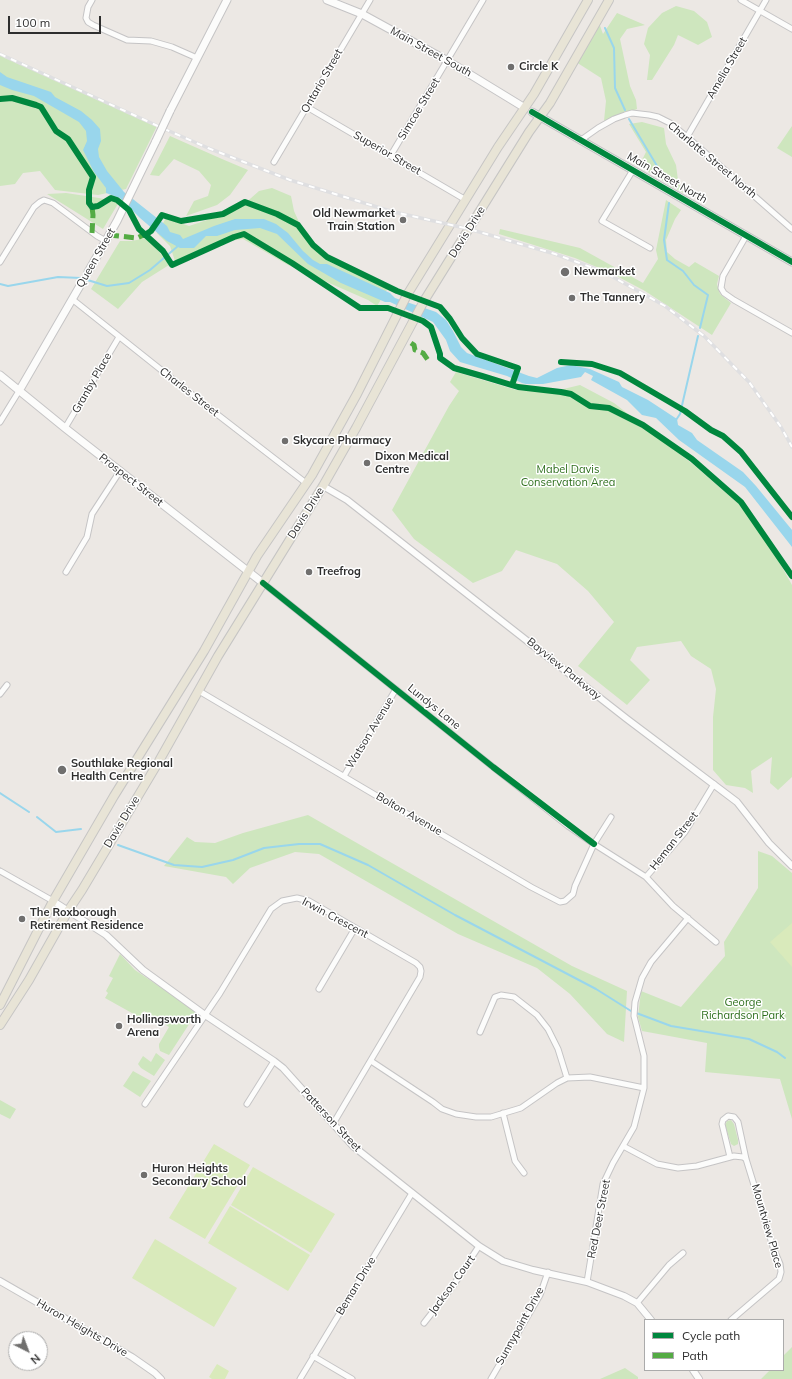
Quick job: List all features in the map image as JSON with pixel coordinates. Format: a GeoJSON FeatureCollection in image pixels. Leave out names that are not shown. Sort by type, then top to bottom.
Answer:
{"type":"FeatureCollection","features":[{"type":"Feature","properties":{"kind":"main road","name":"Queen Street"},"geometry":{"type":"LineString","coordinates":[[88,272],[106,242],[181,89],[227,0]]}},
{"type":"Feature","properties":{"kind":"main road","name":"Main Street South"},"geometry":{"type":"LineString","coordinates":[[327,0],[362,14],[448,61],[528,110]]}},
{"type":"Feature","properties":{"kind":"main road","name":"Davis Drive"},"geometry":{"type":"LineString","coordinates":[[0,1005],[53,902],[132,765],[204,651],[248,571],[306,483],[357,394],[407,295],[498,147],[528,110],[588,0]]}},
{"type":"Feature","properties":{"kind":"main road","name":"Davis Drive"},"geometry":{"type":"LineString","coordinates":[[0,1025],[46,951],[68,911],[159,761],[218,656],[323,486],[424,301],[550,102],[609,0]]}},
{"type":"Feature","properties":{"kind":"main road","name":"Main Street North"},"geometry":{"type":"LineString","coordinates":[[528,110],[792,262]]}},
{"type":"Feature","properties":{"kind":"main road","name":"Queen Street"},"geometry":{"type":"LineString","coordinates":[[19,391],[81,284]]}},
{"type":"Feature","properties":{"kind":"main road","name":"Prospect Street"},"geometry":{"type":"LineString","coordinates":[[0,375],[65,428],[263,583]]}},
{"type":"Feature","properties":{"kind":"street"},"geometry":{"type":"LineString","coordinates":[[92,0],[88,7],[86,18],[88,22],[93,25],[127,40],[151,41],[172,47],[197,58]]}},
{"type":"Feature","properties":{"kind":"street","name":"Ontario Street"},"geometry":{"type":"LineString","coordinates":[[274,162],[370,0]]}},
{"type":"Feature","properties":{"kind":"street","name":"Simcoe Street"},"geometry":{"type":"LineString","coordinates":[[391,155],[483,0]]}},
{"type":"Feature","properties":{"kind":"street"},"geometry":{"type":"LineString","coordinates":[[741,0],[792,29]]}},
{"type":"Feature","properties":{"kind":"street","name":"Amelia Street"},"geometry":{"type":"LineString","coordinates":[[687,137],[766,0]]}},
{"type":"Feature","properties":{"kind":"street","name":"Superior Street"},"geometry":{"type":"LineString","coordinates":[[307,107],[466,200]]}},
{"type":"Feature","properties":{"kind":"street","name":"Charlotte Street North"},"geometry":{"type":"LineString","coordinates":[[581,140],[602,126],[625,115],[632,113],[649,114],[658,117],[670,123],[687,137],[792,229]]}},
{"type":"Feature","properties":{"kind":"street"},"geometry":{"type":"LineString","coordinates":[[633,170],[602,221],[650,248]]}},
{"type":"Feature","properties":{"kind":"street"},"geometry":{"type":"LineString","coordinates":[[0,262],[34,207],[42,201],[47,200],[106,242]]}},
{"type":"Feature","properties":{"kind":"street"},"geometry":{"type":"LineString","coordinates":[[746,236],[723,276],[721,288],[724,293],[747,308],[792,333]]}},
{"type":"Feature","properties":{"kind":"street","name":"Queen Street"},"geometry":{"type":"LineString","coordinates":[[81,284],[88,272]]}},
{"type":"Feature","properties":{"kind":"street","name":"Charles Street"},"geometry":{"type":"LineString","coordinates":[[72,299],[118,337],[306,483]]}},
{"type":"Feature","properties":{"kind":"street","name":"Granby Place"},"geometry":{"type":"LineString","coordinates":[[65,428],[118,337]]}},
{"type":"Feature","properties":{"kind":"street","name":"Queen Street"},"geometry":{"type":"LineString","coordinates":[[0,422],[19,391]]}},
{"type":"Feature","properties":{"kind":"street"},"geometry":{"type":"LineString","coordinates":[[66,572],[87,538],[92,514],[120,471]]}},
{"type":"Feature","properties":{"kind":"street","name":"Bayview Parkway"},"geometry":{"type":"LineString","coordinates":[[323,486],[347,500],[627,719],[737,802],[769,843],[792,866]]}},
{"type":"Feature","properties":{"kind":"street","name":"Lundys Lane"},"geometry":{"type":"LineString","coordinates":[[263,583],[499,772],[594,844],[633,867],[646,877],[665,897],[716,942]]}},
{"type":"Feature","properties":{"kind":"street"},"geometry":{"type":"LineString","coordinates":[[0,694],[7,685]]}},
{"type":"Feature","properties":{"kind":"street","name":"Watson Avenue"},"geometry":{"type":"LineString","coordinates":[[344,776],[396,689]]}},
{"type":"Feature","properties":{"kind":"street","name":"Bolton Avenue"},"geometry":{"type":"LineString","coordinates":[[199,691],[531,887],[560,902],[573,894],[575,886],[594,844]]}},
{"type":"Feature","properties":{"kind":"street","name":"Heman Street"},"geometry":{"type":"LineString","coordinates":[[646,877],[684,832],[714,784]]}},
{"type":"Feature","properties":{"kind":"street"},"geometry":{"type":"LineString","coordinates":[[594,844],[611,817]]}},
{"type":"Feature","properties":{"kind":"street"},"geometry":{"type":"LineString","coordinates":[[0,871],[53,902]]}},
{"type":"Feature","properties":{"kind":"street","name":"Irwin Crescent"},"geometry":{"type":"LineString","coordinates":[[145,1104],[220,993],[271,909],[282,902],[297,898],[309,901],[416,962],[421,971],[420,977],[333,1124]]}},
{"type":"Feature","properties":{"kind":"street","name":"Patterson Street"},"geometry":{"type":"LineString","coordinates":[[53,902],[106,935],[143,970],[205,1015],[283,1068],[364,1156],[480,1246],[503,1261],[533,1270],[548,1272],[587,1282],[624,1296],[637,1303],[650,1319]]}},
{"type":"Feature","properties":{"kind":"street","name":"Red Deer Street"},"geometry":{"type":"LineString","coordinates":[[587,1282],[603,1184],[613,1163],[634,1127],[644,1088],[644,1056],[634,1016],[635,1002],[642,978],[651,962],[688,918]]}},
{"type":"Feature","properties":{"kind":"street"},"geometry":{"type":"LineString","coordinates":[[319,989],[355,928]]}},
{"type":"Feature","properties":{"kind":"street"},"geometry":{"type":"LineString","coordinates":[[480,1032],[495,997],[501,995],[514,997],[537,1015],[548,1029],[558,1049],[567,1078]]}},
{"type":"Feature","properties":{"kind":"street"},"geometry":{"type":"LineString","coordinates":[[247,1104],[274,1061]]}},
{"type":"Feature","properties":{"kind":"street"},"geometry":{"type":"LineString","coordinates":[[371,1061],[442,1109],[456,1114],[476,1117],[491,1117],[521,1108],[557,1083],[567,1078],[590,1077],[644,1088]]}},
{"type":"Feature","properties":{"kind":"street"},"geometry":{"type":"LineString","coordinates":[[503,1113],[515,1161],[524,1173]]}},
{"type":"Feature","properties":{"kind":"street","name":"Mountview Place"},"geometry":{"type":"LineString","coordinates":[[730,1157],[722,1124],[723,1120],[728,1116],[734,1117],[738,1122],[746,1159],[774,1250],[780,1264],[781,1272],[779,1279],[732,1319]]}},
{"type":"Feature","properties":{"kind":"street"},"geometry":{"type":"LineString","coordinates":[[623,1146],[657,1164],[678,1168],[697,1166],[730,1157],[738,1156],[746,1159]]}},
{"type":"Feature","properties":{"kind":"street","name":"Beman Drive"},"geometry":{"type":"LineString","coordinates":[[300,1379],[412,1193]]}},
{"type":"Feature","properties":{"kind":"street","name":"Jackson Court"},"geometry":{"type":"LineString","coordinates":[[424,1323],[454,1286],[480,1246]]}},
{"type":"Feature","properties":{"kind":"street"},"geometry":{"type":"LineString","coordinates":[[637,1303],[669,1265],[682,1253]]}},
{"type":"Feature","properties":{"kind":"street","name":"Sunnypoint Drive"},"geometry":{"type":"LineString","coordinates":[[491,1379],[540,1295],[548,1272]]}},
{"type":"Feature","properties":{"kind":"street","name":"Huron Heights Drive"},"geometry":{"type":"LineString","coordinates":[[0,1281],[132,1357],[156,1373],[161,1379]]}},
{"type":"Feature","properties":{"kind":"street"},"geometry":{"type":"LineString","coordinates":[[313,1356],[352,1379]]}},
{"type":"Feature","properties":{"kind":"green space"},"geometry":{"type":"Polygon","coordinates":[[[676,6],[694,11],[707,22],[712,37],[698,45],[678,35],[674,45],[652,80],[647,80],[650,55],[644,44],[648,28],[662,13],[676,6]]]}},
{"type":"Feature","properties":{"kind":"green space"},"geometry":{"type":"Polygon","coordinates":[[[617,13],[645,25],[627,29],[620,39],[630,86],[636,100],[637,109],[604,121],[606,101],[601,78],[576,62],[599,23],[603,34],[617,13]]]}},
{"type":"Feature","properties":{"kind":"green space"},"geometry":{"type":"Polygon","coordinates":[[[0,54],[157,126],[126,189],[98,195],[55,190],[40,171],[23,173],[15,184],[0,186],[0,54]]]}},
{"type":"Feature","properties":{"kind":"green space"},"geometry":{"type":"Polygon","coordinates":[[[642,122],[664,128],[666,144],[676,165],[678,180],[683,193],[639,166],[646,152],[629,124],[642,122]]]}},
{"type":"Feature","properties":{"kind":"green space"},"geometry":{"type":"Polygon","coordinates":[[[792,126],[792,157],[777,148],[792,126]]]}},
{"type":"Feature","properties":{"kind":"green space"},"geometry":{"type":"Polygon","coordinates":[[[170,136],[248,170],[230,195],[217,205],[186,216],[194,201],[208,196],[211,185],[199,171],[174,159],[159,176],[150,175],[170,136]]]}},
{"type":"Feature","properties":{"kind":"green space"},"geometry":{"type":"Polygon","coordinates":[[[272,188],[291,196],[294,211],[299,222],[327,260],[388,288],[377,306],[368,300],[288,265],[243,239],[229,241],[175,261],[170,246],[157,233],[166,218],[189,226],[219,216],[242,206],[259,191],[272,188]]]}},
{"type":"Feature","properties":{"kind":"green space"},"geometry":{"type":"Polygon","coordinates":[[[66,193],[119,202],[103,229],[47,194],[66,193]]]}},
{"type":"Feature","properties":{"kind":"green space"},"geometry":{"type":"Polygon","coordinates":[[[666,200],[681,210],[675,219],[666,240],[667,252],[675,259],[689,267],[695,262],[719,276],[717,284],[720,294],[731,303],[712,335],[645,291],[611,273],[575,258],[499,234],[500,229],[580,248],[643,283],[658,259],[656,250],[666,200]]]}},
{"type":"Feature","properties":{"kind":"green space"},"geometry":{"type":"Polygon","coordinates":[[[146,238],[154,245],[169,265],[142,282],[118,309],[91,289],[120,241],[132,241],[146,238]]]}},
{"type":"Feature","properties":{"kind":"green space","name":"Mabel Davis Conservation Area"},"geometry":{"type":"Polygon","coordinates":[[[456,372],[516,390],[551,392],[580,385],[614,403],[695,466],[740,505],[773,551],[792,585],[792,777],[778,790],[770,783],[772,757],[751,771],[753,793],[745,788],[726,785],[713,770],[713,717],[716,689],[711,669],[691,656],[681,641],[637,647],[630,660],[650,680],[627,705],[578,666],[614,622],[588,591],[557,564],[516,550],[502,571],[473,583],[414,539],[392,510],[449,406],[459,391],[450,382],[456,372]]]}},
{"type":"Feature","properties":{"kind":"green space"},"geometry":{"type":"Polygon","coordinates":[[[308,815],[572,966],[627,991],[624,1042],[607,1034],[570,994],[537,968],[458,934],[319,854],[295,852],[250,868],[233,884],[226,877],[164,866],[187,837],[195,842],[215,843],[243,833],[308,815]]]}},
{"type":"Feature","properties":{"kind":"green space","name":"George Richardson Park"},"geometry":{"type":"Polygon","coordinates":[[[758,851],[772,856],[792,873],[792,1119],[780,1079],[705,1072],[707,1043],[642,1031],[638,1017],[641,991],[681,1007],[725,956],[724,942],[758,888],[758,851]]]}},
{"type":"Feature","properties":{"kind":"green space"},"geometry":{"type":"Polygon","coordinates":[[[792,923],[792,967],[770,942],[792,923]]]}},
{"type":"Feature","properties":{"kind":"green space"},"geometry":{"type":"Polygon","coordinates":[[[120,954],[135,970],[197,1012],[169,1055],[160,1051],[159,1044],[169,1027],[144,1011],[139,1017],[105,998],[108,993],[106,991],[113,978],[109,976],[120,954]]]}},
{"type":"Feature","properties":{"kind":"green space"},"geometry":{"type":"Polygon","coordinates":[[[156,1053],[165,1060],[154,1076],[141,1068],[138,1064],[143,1056],[151,1062],[156,1053]]]}},
{"type":"Feature","properties":{"kind":"green space"},"geometry":{"type":"Polygon","coordinates":[[[133,1071],[151,1081],[140,1097],[123,1086],[133,1071]]]}},
{"type":"Feature","properties":{"kind":"green space"},"geometry":{"type":"Polygon","coordinates":[[[0,1100],[16,1109],[10,1119],[0,1114],[0,1100]]]}},
{"type":"Feature","properties":{"kind":"green space"},"geometry":{"type":"Polygon","coordinates":[[[731,1120],[734,1124],[738,1140],[738,1144],[734,1146],[731,1144],[725,1125],[727,1121],[731,1120]]]}},
{"type":"Feature","properties":{"kind":"green space"},"geometry":{"type":"Polygon","coordinates":[[[214,1144],[250,1165],[205,1239],[169,1218],[214,1144]]]}},
{"type":"Feature","properties":{"kind":"green space"},"geometry":{"type":"Polygon","coordinates":[[[253,1167],[335,1214],[311,1253],[231,1205],[253,1167]]]}},
{"type":"Feature","properties":{"kind":"green space"},"geometry":{"type":"Polygon","coordinates":[[[230,1206],[310,1255],[288,1291],[208,1243],[230,1206]]]}},
{"type":"Feature","properties":{"kind":"green space"},"geometry":{"type":"Polygon","coordinates":[[[155,1239],[237,1288],[214,1327],[132,1278],[155,1239]]]}},
{"type":"Feature","properties":{"kind":"green space"},"geometry":{"type":"Polygon","coordinates":[[[792,1347],[792,1379],[761,1379],[769,1371],[784,1371],[784,1355],[792,1347]]]}},
{"type":"Feature","properties":{"kind":"green space"},"geometry":{"type":"Polygon","coordinates":[[[217,1364],[229,1371],[225,1379],[212,1379],[209,1377],[217,1364]]]}},
{"type":"Feature","properties":{"kind":"green space"},"geometry":{"type":"Polygon","coordinates":[[[625,1368],[638,1377],[638,1379],[600,1379],[625,1368]]]}},
{"type":"Feature","properties":{"kind":"water"},"geometry":{"type":"Polygon","coordinates":[[[0,72],[7,77],[51,92],[55,97],[81,111],[92,120],[100,129],[101,141],[98,149],[99,157],[107,171],[124,192],[167,226],[170,232],[180,235],[183,239],[235,219],[264,219],[276,224],[288,233],[303,251],[320,264],[327,264],[390,293],[395,298],[436,312],[446,320],[461,347],[467,353],[537,378],[557,368],[571,365],[590,369],[619,382],[622,387],[648,400],[677,419],[678,425],[692,433],[697,440],[743,472],[792,530],[792,547],[745,487],[679,440],[656,418],[642,415],[627,400],[591,380],[593,376],[585,372],[581,377],[543,384],[526,384],[507,376],[460,362],[450,351],[446,340],[433,322],[390,302],[385,302],[341,283],[308,264],[277,234],[260,228],[235,230],[217,236],[206,236],[194,248],[180,248],[167,241],[140,218],[120,198],[106,193],[106,188],[94,172],[83,150],[87,141],[86,131],[79,122],[34,96],[0,85],[0,72]]]}},
{"type":"Feature","properties":{"kind":"waterway"},"geometry":{"type":"LineString","coordinates":[[605,28],[614,48],[615,88],[625,110]]}},
{"type":"Feature","properties":{"kind":"waterway"},"geometry":{"type":"LineString","coordinates":[[629,119],[663,176]]}},
{"type":"Feature","properties":{"kind":"waterway"},"geometry":{"type":"LineString","coordinates":[[669,203],[664,240],[667,260],[683,271],[694,285],[708,295],[700,328]]}},
{"type":"Feature","properties":{"kind":"waterway"},"geometry":{"type":"LineString","coordinates":[[0,284],[8,286],[58,277],[81,278],[107,286],[129,283],[150,270],[178,246]]}},
{"type":"Feature","properties":{"kind":"waterway"},"geometry":{"type":"LineString","coordinates":[[676,420],[680,414],[698,336]]}},
{"type":"Feature","properties":{"kind":"waterway"},"geometry":{"type":"LineString","coordinates":[[0,793],[29,812]]}},
{"type":"Feature","properties":{"kind":"waterway"},"geometry":{"type":"LineString","coordinates":[[37,817],[56,832],[81,829]]}},
{"type":"Feature","properties":{"kind":"waterway"},"geometry":{"type":"LineString","coordinates":[[118,845],[174,865],[202,867],[233,860],[264,848],[299,844],[320,844],[368,865],[455,915],[596,989],[631,1011],[671,1026],[749,1039],[777,1052],[785,1058]]}},
{"type":"Feature","properties":{"kind":"railway"},"geometry":{"type":"LineString","coordinates":[[0,54],[208,148],[290,180],[390,211],[469,229],[555,254],[604,272],[665,306],[704,336],[749,382],[781,427],[792,447]]}},
{"type":"Feature","properties":{"kind":"marked path"},"geometry":{"type":"LineString","coordinates":[[92,207],[92,233]]}},
{"type":"Feature","properties":{"kind":"marked path"},"geometry":{"type":"LineString","coordinates":[[109,235],[137,238],[148,233]]}},
{"type":"Feature","properties":{"kind":"marked path"},"geometry":{"type":"LineString","coordinates":[[411,343],[414,345],[415,350],[423,353],[430,363]]}},
{"type":"Feature","properties":{"kind":"cycle path"},"geometry":{"type":"LineString","coordinates":[[0,99],[12,98],[41,107],[56,131],[68,139],[93,177],[89,190],[89,203],[92,207],[98,206],[111,198],[117,200],[129,210],[139,229],[163,251],[172,265],[244,234],[292,263],[360,308],[388,308],[423,321],[431,327],[440,358],[454,368],[518,387],[571,394],[590,406],[609,408],[643,425],[692,459],[741,502],[792,576]]}},
{"type":"Feature","properties":{"kind":"cycle path"},"geometry":{"type":"LineString","coordinates":[[532,112],[792,262]]}},
{"type":"Feature","properties":{"kind":"cycle path"},"geometry":{"type":"LineString","coordinates":[[145,235],[151,231],[162,215],[181,221],[223,214],[245,202],[277,214],[298,225],[313,245],[327,257],[397,291],[440,307],[450,319],[462,338],[477,354],[518,368],[512,385]]}},
{"type":"Feature","properties":{"kind":"cycle path"},"geometry":{"type":"LineString","coordinates":[[561,362],[592,364],[620,373],[685,411],[711,430],[723,436],[741,452],[792,517]]}},
{"type":"Feature","properties":{"kind":"cycle path"},"geometry":{"type":"LineString","coordinates":[[263,583],[493,767],[594,844]]}},
{"type":"Feature","properties":{"kind":"place","name":"Circle K"},"geometry":{"type":"Point","coordinates":[511,67]}},
{"type":"Feature","properties":{"kind":"place","name":"Old Newmarket Train Station"},"geometry":{"type":"Point","coordinates":[403,220]}},
{"type":"Feature","properties":{"kind":"place","name":"Newmarket"},"geometry":{"type":"Point","coordinates":[565,272]}},
{"type":"Feature","properties":{"kind":"place","name":"The Tannery"},"geometry":{"type":"Point","coordinates":[572,298]}},
{"type":"Feature","properties":{"kind":"place","name":"Skycare Pharmacy"},"geometry":{"type":"Point","coordinates":[285,441]}},
{"type":"Feature","properties":{"kind":"place","name":"Dixon Medical Centre"},"geometry":{"type":"Point","coordinates":[367,463]}},
{"type":"Feature","properties":{"kind":"place","name":"Treefrog"},"geometry":{"type":"Point","coordinates":[309,572]}},
{"type":"Feature","properties":{"kind":"place","name":"Southlake Regional Health Centre"},"geometry":{"type":"Point","coordinates":[62,770]}},
{"type":"Feature","properties":{"kind":"place","name":"The Roxborough Retirement Residence"},"geometry":{"type":"Point","coordinates":[22,919]}},
{"type":"Feature","properties":{"kind":"place","name":"Hollingsworth Arena"},"geometry":{"type":"Point","coordinates":[119,1026]}},
{"type":"Feature","properties":{"kind":"place","name":"Huron Heights Secondary School"},"geometry":{"type":"Point","coordinates":[144,1175]}}]}
